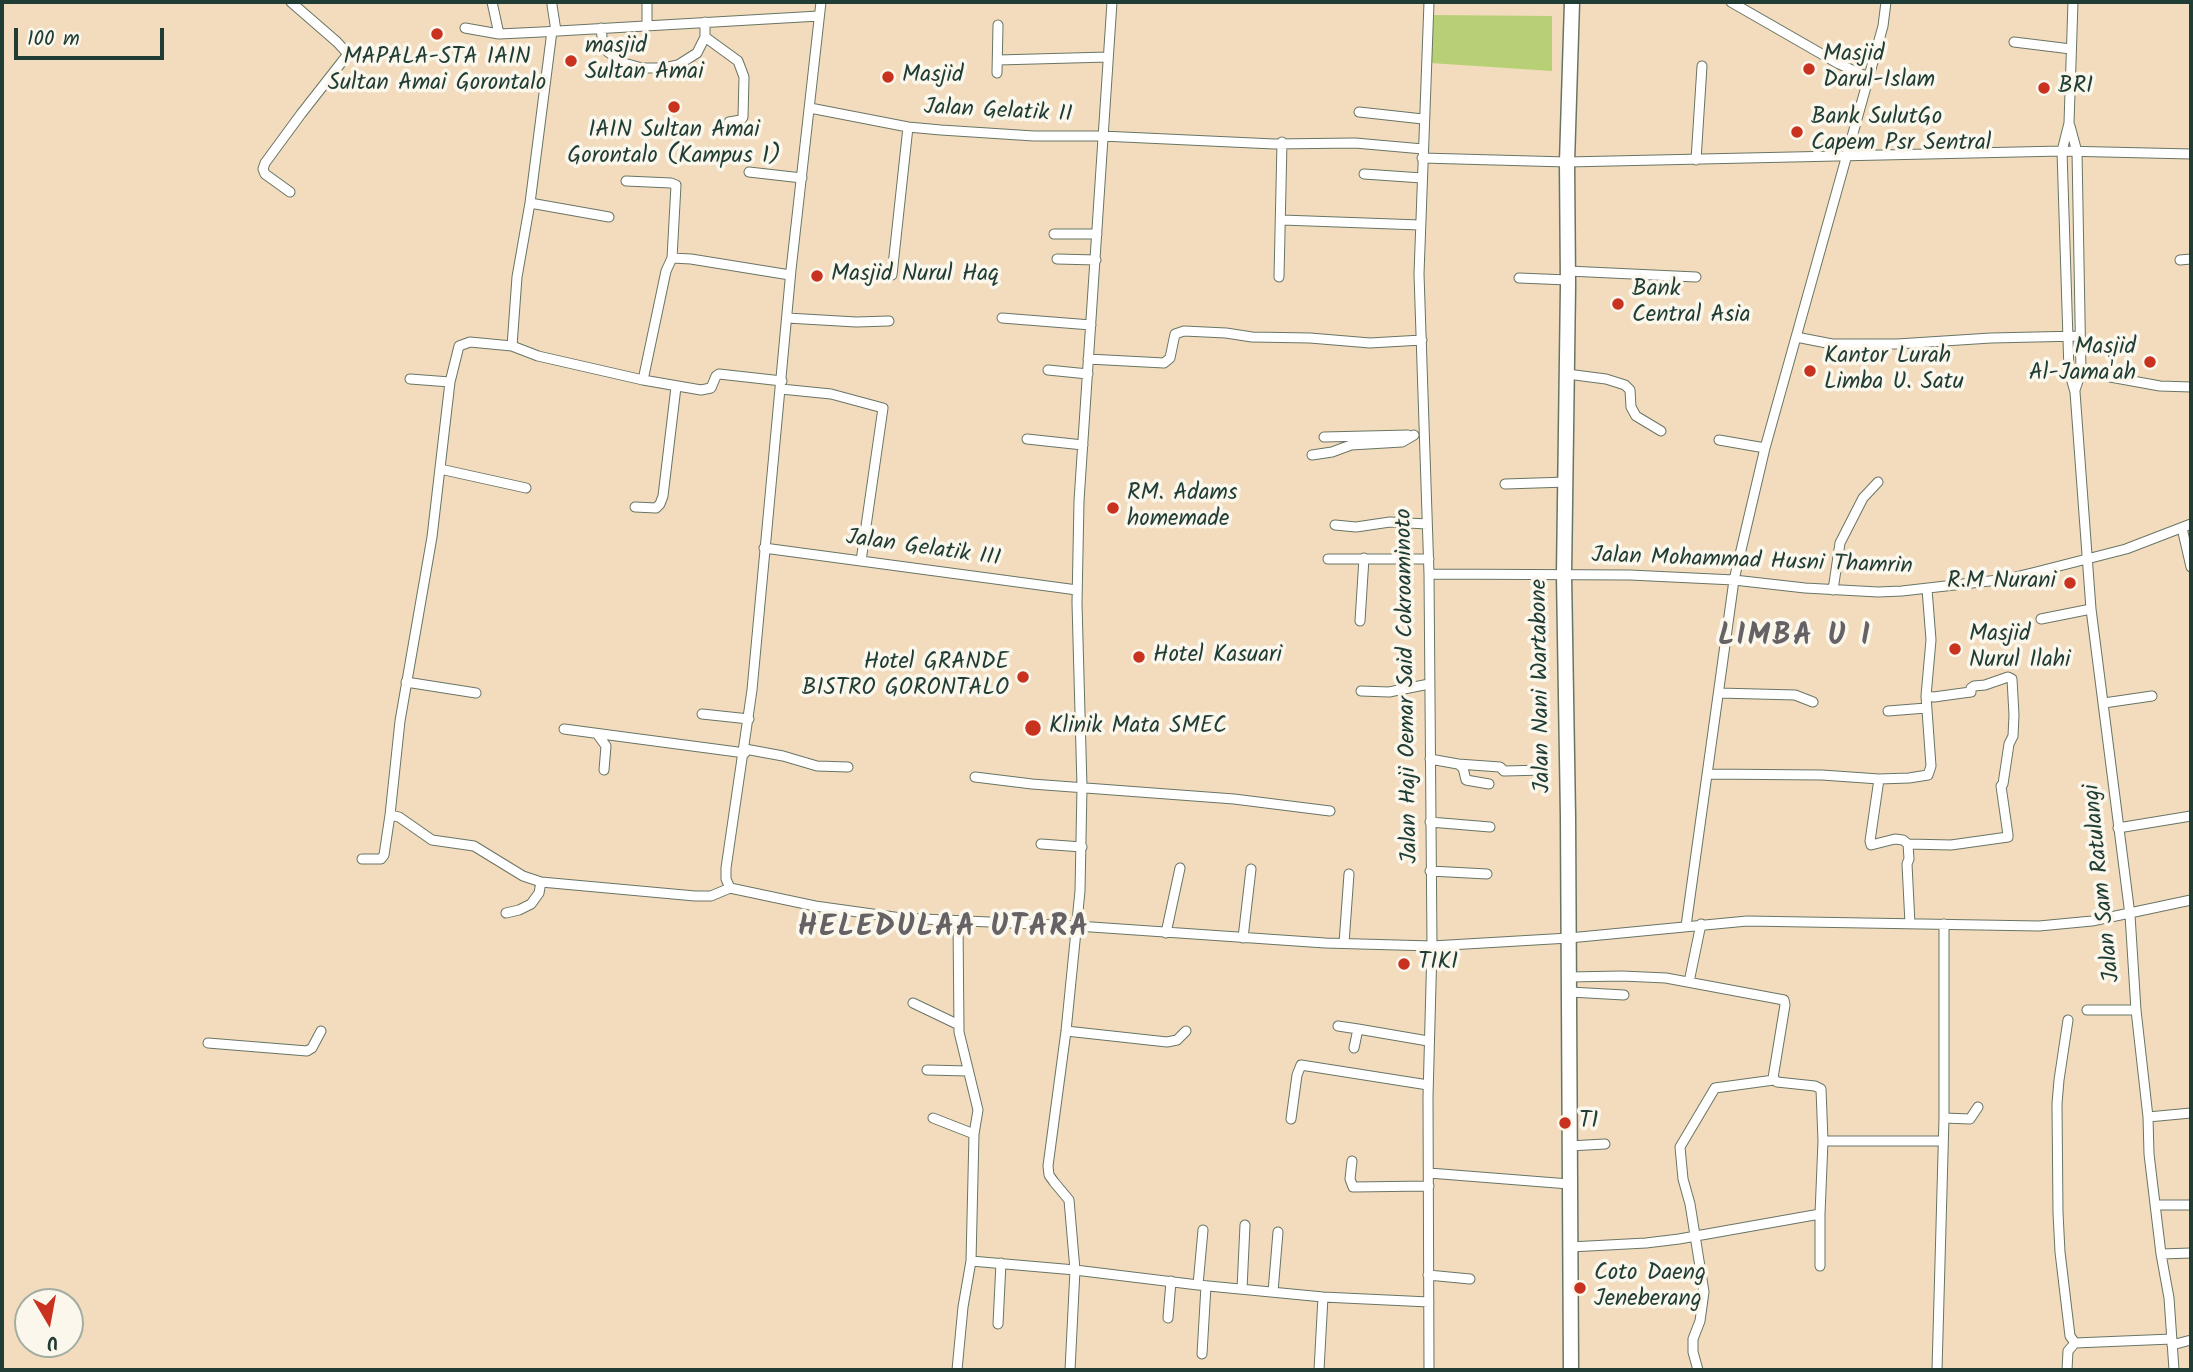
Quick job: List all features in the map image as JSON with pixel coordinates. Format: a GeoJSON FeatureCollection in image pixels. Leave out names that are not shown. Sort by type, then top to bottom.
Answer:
{"type":"FeatureCollection","features":[{"type":"Feature","properties":{"kind":"main road","name":"Jalan Nani Wartabone"},"geometry":{"type":"LineString","coordinates":[[1571,1370],[1570,984],[1564,575],[1567,482],[1567,162],[1572,2]]}},
{"type":"Feature","properties":{"kind":"street"},"geometry":{"type":"LineString","coordinates":[[290,192],[263,172],[265,163],[348,54],[337,41],[291,2]]}},
{"type":"Feature","properties":{"kind":"street"},"geometry":{"type":"LineString","coordinates":[[492,2],[499,34]]}},
{"type":"Feature","properties":{"kind":"street"},"geometry":{"type":"LineString","coordinates":[[647,2],[647,25]]}},
{"type":"Feature","properties":{"kind":"street"},"geometry":{"type":"LineString","coordinates":[[730,888],[726,869],[749,719],[790,275],[821,2]]}},
{"type":"Feature","properties":{"kind":"street"},"geometry":{"type":"LineString","coordinates":[[1070,1370],[1074,1270],[1069,1200],[1049,1175],[1048,1166],[1066,1031],[1082,847],[1077,590],[1079,501],[1112,2]]}},
{"type":"Feature","properties":{"kind":"street","name":"Jalan Haji Oemar Said Cokroaminoto"},"geometry":{"type":"LineString","coordinates":[[1429,2],[1420,225],[1422,340],[1419,434],[1429,559],[1432,946],[1428,1041],[1429,1370]]}},
{"type":"Feature","properties":{"kind":"street"},"geometry":{"type":"LineString","coordinates":[[1731,2],[1839,64],[1868,77]]}},
{"type":"Feature","properties":{"kind":"street"},"geometry":{"type":"LineString","coordinates":[[1686,926],[1734,580],[1765,448],[1883,26],[1886,2]]}},
{"type":"Feature","properties":{"kind":"street","name":"Jalan Sam Ratulangi"},"geometry":{"type":"LineString","coordinates":[[2073,2],[2069,123],[2062,151],[2068,370],[2075,392],[2086,560],[2130,915],[2149,1154],[2169,1298],[2174,1370]]}},
{"type":"Feature","properties":{"kind":"street"},"geometry":{"type":"LineString","coordinates":[[512,346],[516,286],[554,31],[552,5]]}},
{"type":"Feature","properties":{"kind":"street"},"geometry":{"type":"LineString","coordinates":[[468,29],[499,34],[819,16]]}},
{"type":"Feature","properties":{"kind":"street"},"geometry":{"type":"LineString","coordinates":[[601,28],[603,45],[624,63],[642,68],[664,68],[678,65],[697,53],[705,37],[705,22]]}},
{"type":"Feature","properties":{"kind":"street"},"geometry":{"type":"LineString","coordinates":[[997,74],[998,25]]}},
{"type":"Feature","properties":{"kind":"street"},"geometry":{"type":"LineString","coordinates":[[705,37],[738,61],[744,77],[743,117],[741,120],[729,122]]}},
{"type":"Feature","properties":{"kind":"street"},"geometry":{"type":"LineString","coordinates":[[2014,42],[2071,49]]}},
{"type":"Feature","properties":{"kind":"street"},"geometry":{"type":"LineString","coordinates":[[998,60],[1108,57]]}},
{"type":"Feature","properties":{"kind":"street"},"geometry":{"type":"LineString","coordinates":[[1696,160],[1702,66]]}},
{"type":"Feature","properties":{"kind":"street","name":"Jalan Gelatik II"},"geometry":{"type":"LineString","coordinates":[[810,108],[908,127],[1034,136],[1102,136],[1274,144],[1355,143],[1422,154],[1567,162],[2062,151],[2191,154]]}},
{"type":"Feature","properties":{"kind":"street"},"geometry":{"type":"LineString","coordinates":[[1359,112],[1423,118]]}},
{"type":"Feature","properties":{"kind":"street","name":"Jalan Sam Ratulangi"},"geometry":{"type":"LineString","coordinates":[[2069,123],[2077,152],[2081,372],[2075,392]]}},
{"type":"Feature","properties":{"kind":"street"},"geometry":{"type":"LineString","coordinates":[[892,275],[908,127]]}},
{"type":"Feature","properties":{"kind":"street"},"geometry":{"type":"LineString","coordinates":[[1279,277],[1282,142]]}},
{"type":"Feature","properties":{"kind":"street"},"geometry":{"type":"LineString","coordinates":[[749,172],[802,178]]}},
{"type":"Feature","properties":{"kind":"street"},"geometry":{"type":"LineString","coordinates":[[1364,174],[1422,178]]}},
{"type":"Feature","properties":{"kind":"street"},"geometry":{"type":"LineString","coordinates":[[626,181],[676,185],[672,258],[666,271],[643,380]]}},
{"type":"Feature","properties":{"kind":"street"},"geometry":{"type":"LineString","coordinates":[[530,203],[609,217]]}},
{"type":"Feature","properties":{"kind":"street"},"geometry":{"type":"LineString","coordinates":[[1282,220],[1420,225]]}},
{"type":"Feature","properties":{"kind":"street"},"geometry":{"type":"LineString","coordinates":[[1054,234],[1097,234]]}},
{"type":"Feature","properties":{"kind":"street"},"geometry":{"type":"LineString","coordinates":[[672,258],[790,275]]}},
{"type":"Feature","properties":{"kind":"street"},"geometry":{"type":"LineString","coordinates":[[1057,259],[1096,260]]}},
{"type":"Feature","properties":{"kind":"street"},"geometry":{"type":"LineString","coordinates":[[2180,260],[2191,259]]}},
{"type":"Feature","properties":{"kind":"street"},"geometry":{"type":"LineString","coordinates":[[1519,278],[1696,277]]}},
{"type":"Feature","properties":{"kind":"street"},"geometry":{"type":"LineString","coordinates":[[787,318],[889,321]]}},
{"type":"Feature","properties":{"kind":"street"},"geometry":{"type":"LineString","coordinates":[[1002,318],[1091,325]]}},
{"type":"Feature","properties":{"kind":"street"},"geometry":{"type":"LineString","coordinates":[[1088,359],[1164,363],[1170,358],[1174,336],[1180,331],[1370,343],[1422,340]]}},
{"type":"Feature","properties":{"kind":"street"},"geometry":{"type":"LineString","coordinates":[[1796,337],[1832,344],[1897,344],[2080,336]]}},
{"type":"Feature","properties":{"kind":"street"},"geometry":{"type":"LineString","coordinates":[[370,859],[383,859],[384,855],[400,721],[432,537],[450,382],[457,349],[462,344],[470,342],[512,346],[538,356],[677,387],[709,390],[719,374],[831,394],[883,408],[861,561]]}},
{"type":"Feature","properties":{"kind":"street"},"geometry":{"type":"LineString","coordinates":[[1048,370],[1088,374]]}},
{"type":"Feature","properties":{"kind":"street"},"geometry":{"type":"LineString","coordinates":[[2068,370],[2160,386],[2191,387]]}},
{"type":"Feature","properties":{"kind":"street"},"geometry":{"type":"LineString","coordinates":[[1567,374],[1606,379],[1625,386],[1630,390],[1631,407],[1636,416],[1661,431]]}},
{"type":"Feature","properties":{"kind":"street"},"geometry":{"type":"LineString","coordinates":[[410,379],[450,382]]}},
{"type":"Feature","properties":{"kind":"street"},"geometry":{"type":"LineString","coordinates":[[635,507],[656,508],[663,496],[677,387]]}},
{"type":"Feature","properties":{"kind":"street"},"geometry":{"type":"LineString","coordinates":[[1324,437],[1419,434]]}},
{"type":"Feature","properties":{"kind":"street"},"geometry":{"type":"LineString","coordinates":[[1312,455],[1332,452],[1351,444],[1402,442],[1419,434]]}},
{"type":"Feature","properties":{"kind":"street"},"geometry":{"type":"LineString","coordinates":[[1027,439],[1083,444]]}},
{"type":"Feature","properties":{"kind":"street"},"geometry":{"type":"LineString","coordinates":[[1719,440],[1765,448]]}},
{"type":"Feature","properties":{"kind":"street"},"geometry":{"type":"LineString","coordinates":[[440,469],[526,488]]}},
{"type":"Feature","properties":{"kind":"street"},"geometry":{"type":"LineString","coordinates":[[1504,484],[1567,482]]}},
{"type":"Feature","properties":{"kind":"street"},"geometry":{"type":"LineString","coordinates":[[1833,590],[1840,543],[1863,498],[1878,482]]}},
{"type":"Feature","properties":{"kind":"street"},"geometry":{"type":"LineString","coordinates":[[1335,525],[1356,527],[1390,522],[1427,524]]}},
{"type":"Feature","properties":{"kind":"street"},"geometry":{"type":"LineString","coordinates":[[2186,526],[2191,567]]}},
{"type":"Feature","properties":{"kind":"street","name":"Jalan Mohammad Husni Thamrin"},"geometry":{"type":"LineString","coordinates":[[1429,574],[1630,575],[1734,580],[1833,590],[1878,592],[1927,589],[2007,579],[2086,560],[2126,549],[2186,526]]}},
{"type":"Feature","properties":{"kind":"street","name":"Jalan Gelatik III"},"geometry":{"type":"LineString","coordinates":[[764,548],[1077,590]]}},
{"type":"Feature","properties":{"kind":"street"},"geometry":{"type":"LineString","coordinates":[[1360,621],[1364,558]]}},
{"type":"Feature","properties":{"kind":"street"},"geometry":{"type":"LineString","coordinates":[[1328,559],[1429,559]]}},
{"type":"Feature","properties":{"kind":"street"},"geometry":{"type":"LineString","coordinates":[[1707,774],[1822,775],[1879,779],[1928,775],[1931,766],[1926,696],[1931,653],[1927,589]]}},
{"type":"Feature","properties":{"kind":"street"},"geometry":{"type":"LineString","coordinates":[[2041,619],[2091,609]]}},
{"type":"Feature","properties":{"kind":"street"},"geometry":{"type":"LineString","coordinates":[[1879,779],[1871,845],[1895,839],[1908,844],[1951,845],[2008,837],[2001,786],[2008,744],[2013,736],[2012,679],[2008,677],[1974,686],[1971,692],[1963,694],[1926,696]]}},
{"type":"Feature","properties":{"kind":"street"},"geometry":{"type":"LineString","coordinates":[[406,682],[475,693]]}},
{"type":"Feature","properties":{"kind":"street"},"geometry":{"type":"LineString","coordinates":[[1361,691],[1389,692],[1429,684]]}},
{"type":"Feature","properties":{"kind":"street"},"geometry":{"type":"LineString","coordinates":[[1719,693],[1795,695],[1813,702]]}},
{"type":"Feature","properties":{"kind":"street"},"geometry":{"type":"LineString","coordinates":[[2104,704],[2152,696]]}},
{"type":"Feature","properties":{"kind":"street"},"geometry":{"type":"LineString","coordinates":[[1888,711],[1926,708]]}},
{"type":"Feature","properties":{"kind":"street"},"geometry":{"type":"LineString","coordinates":[[702,714],[749,719]]}},
{"type":"Feature","properties":{"kind":"street"},"geometry":{"type":"LineString","coordinates":[[564,729],[783,756],[808,764],[848,767]]}},
{"type":"Feature","properties":{"kind":"street"},"geometry":{"type":"LineString","coordinates":[[598,735],[607,746],[604,770]]}},
{"type":"Feature","properties":{"kind":"street"},"geometry":{"type":"LineString","coordinates":[[1430,759],[1500,767],[1504,771],[1545,770]]}},
{"type":"Feature","properties":{"kind":"street"},"geometry":{"type":"LineString","coordinates":[[1458,764],[1463,768],[1465,779],[1489,785]]}},
{"type":"Feature","properties":{"kind":"street"},"geometry":{"type":"LineString","coordinates":[[975,777],[1234,799],[1330,811]]}},
{"type":"Feature","properties":{"kind":"street"},"geometry":{"type":"LineString","coordinates":[[390,815],[399,817],[432,840],[474,846],[523,876],[541,882],[695,896],[711,896],[730,888],[859,913],[1344,943],[1432,946],[1569,938],[1747,921],[2039,926],[2130,915],[2191,901]]}},
{"type":"Feature","properties":{"kind":"street"},"geometry":{"type":"LineString","coordinates":[[2118,828],[2191,816]]}},
{"type":"Feature","properties":{"kind":"street"},"geometry":{"type":"LineString","coordinates":[[1430,822],[1490,827]]}},
{"type":"Feature","properties":{"kind":"street"},"geometry":{"type":"LineString","coordinates":[[1041,844],[1082,847]]}},
{"type":"Feature","properties":{"kind":"street"},"geometry":{"type":"LineString","coordinates":[[1908,844],[1910,924]]}},
{"type":"Feature","properties":{"kind":"street"},"geometry":{"type":"LineString","coordinates":[[1166,933],[1180,868]]}},
{"type":"Feature","properties":{"kind":"street"},"geometry":{"type":"LineString","coordinates":[[1243,938],[1251,869]]}},
{"type":"Feature","properties":{"kind":"street"},"geometry":{"type":"LineString","coordinates":[[1430,871],[1487,874]]}},
{"type":"Feature","properties":{"kind":"street"},"geometry":{"type":"LineString","coordinates":[[1344,943],[1349,874]]}},
{"type":"Feature","properties":{"kind":"street"},"geometry":{"type":"LineString","coordinates":[[506,913],[531,904],[539,893],[541,882]]}},
{"type":"Feature","properties":{"kind":"street"},"geometry":{"type":"LineString","coordinates":[[957,1370],[971,1261],[974,1133],[978,1110],[959,1025],[958,920]]}},
{"type":"Feature","properties":{"kind":"street"},"geometry":{"type":"LineString","coordinates":[[1689,982],[1701,924]]}},
{"type":"Feature","properties":{"kind":"street"},"geometry":{"type":"LineString","coordinates":[[1937,1370],[1944,1118],[1944,924]]}},
{"type":"Feature","properties":{"kind":"street"},"geometry":{"type":"LineString","coordinates":[[1570,984],[1622,976],[1667,978],[1785,1001],[1774,1080]]}},
{"type":"Feature","properties":{"kind":"street"},"geometry":{"type":"LineString","coordinates":[[1570,984],[1624,995]]}},
{"type":"Feature","properties":{"kind":"street"},"geometry":{"type":"LineString","coordinates":[[913,1003],[959,1025]]}},
{"type":"Feature","properties":{"kind":"street"},"geometry":{"type":"LineString","coordinates":[[2087,1010],[2136,1010]]}},
{"type":"Feature","properties":{"kind":"street"},"geometry":{"type":"LineString","coordinates":[[2068,1020],[2057,1104],[2058,1213],[2070,1336],[2075,1343]]}},
{"type":"Feature","properties":{"kind":"street"},"geometry":{"type":"LineString","coordinates":[[1338,1026],[1428,1041]]}},
{"type":"Feature","properties":{"kind":"street"},"geometry":{"type":"LineString","coordinates":[[1354,1048],[1357,1029]]}},
{"type":"Feature","properties":{"kind":"street"},"geometry":{"type":"LineString","coordinates":[[208,1043],[307,1051],[312,1048],[321,1031]]}},
{"type":"Feature","properties":{"kind":"street"},"geometry":{"type":"LineString","coordinates":[[1066,1031],[1167,1042],[1177,1041],[1186,1031]]}},
{"type":"Feature","properties":{"kind":"street"},"geometry":{"type":"LineString","coordinates":[[1290,1119],[1301,1065],[1428,1084]]}},
{"type":"Feature","properties":{"kind":"street"},"geometry":{"type":"LineString","coordinates":[[927,1070],[968,1071]]}},
{"type":"Feature","properties":{"kind":"street"},"geometry":{"type":"LineString","coordinates":[[1698,1370],[1693,1339],[1700,1321],[1704,1292],[1679,1153],[1685,1135],[1715,1088],[1774,1080],[1821,1089],[1823,1140],[1820,1266]]}},
{"type":"Feature","properties":{"kind":"street"},"geometry":{"type":"LineString","coordinates":[[1944,1118],[1970,1119],[1978,1107]]}},
{"type":"Feature","properties":{"kind":"street"},"geometry":{"type":"LineString","coordinates":[[2148,1117],[2191,1113]]}},
{"type":"Feature","properties":{"kind":"street"},"geometry":{"type":"LineString","coordinates":[[933,1118],[974,1133]]}},
{"type":"Feature","properties":{"kind":"street"},"geometry":{"type":"LineString","coordinates":[[1823,1140],[1943,1142]]}},
{"type":"Feature","properties":{"kind":"street"},"geometry":{"type":"LineString","coordinates":[[1569,1146],[1605,1144]]}},
{"type":"Feature","properties":{"kind":"street"},"geometry":{"type":"LineString","coordinates":[[1352,1161],[1350,1179],[1353,1188],[1429,1186]]}},
{"type":"Feature","properties":{"kind":"street"},"geometry":{"type":"LineString","coordinates":[[1429,1173],[1569,1184]]}},
{"type":"Feature","properties":{"kind":"street"},"geometry":{"type":"LineString","coordinates":[[2155,1205],[2191,1205]]}},
{"type":"Feature","properties":{"kind":"street"},"geometry":{"type":"LineString","coordinates":[[1570,1247],[1646,1243],[1820,1214]]}},
{"type":"Feature","properties":{"kind":"street"},"geometry":{"type":"LineString","coordinates":[[1241,1289],[1245,1225]]}},
{"type":"Feature","properties":{"kind":"street"},"geometry":{"type":"LineString","coordinates":[[1202,1354],[1203,1230]]}},
{"type":"Feature","properties":{"kind":"street"},"geometry":{"type":"LineString","coordinates":[[1273,1292],[1278,1231]]}},
{"type":"Feature","properties":{"kind":"street"},"geometry":{"type":"LineString","coordinates":[[2161,1254],[2191,1253]]}},
{"type":"Feature","properties":{"kind":"street"},"geometry":{"type":"LineString","coordinates":[[971,1261],[1323,1297],[1429,1302]]}},
{"type":"Feature","properties":{"kind":"street"},"geometry":{"type":"LineString","coordinates":[[998,1324],[1001,1263]]}},
{"type":"Feature","properties":{"kind":"street"},"geometry":{"type":"LineString","coordinates":[[1428,1275],[1471,1279]]}},
{"type":"Feature","properties":{"kind":"street"},"geometry":{"type":"LineString","coordinates":[[1168,1318],[1171,1281]]}},
{"type":"Feature","properties":{"kind":"street"},"geometry":{"type":"LineString","coordinates":[[1319,1370],[1323,1297]]}},
{"type":"Feature","properties":{"kind":"street"},"geometry":{"type":"LineString","coordinates":[[2067,1370],[2068,1351],[2075,1343],[2191,1340]]}},
{"type":"Feature","properties":{"kind":"green space"},"geometry":{"type":"Polygon","coordinates":[[[1432,15],[1552,16],[1552,71],[1430,63],[1432,15]]]}},
{"type":"Feature","properties":{"kind":"place","name":"MAPALA-STA IAIN Sultan Amai Gorontalo"},"geometry":{"type":"Point","coordinates":[437,34]}},
{"type":"Feature","properties":{"kind":"place","name":"masjid Sultan Amai"},"geometry":{"type":"Point","coordinates":[571,61]}},
{"type":"Feature","properties":{"kind":"place","name":"Masjid Darul-Islam"},"geometry":{"type":"Point","coordinates":[1809,69]}},
{"type":"Feature","properties":{"kind":"place","name":"Masjid"},"geometry":{"type":"Point","coordinates":[888,77]}},
{"type":"Feature","properties":{"kind":"place","name":"BRI"},"geometry":{"type":"Point","coordinates":[2044,88]}},
{"type":"Feature","properties":{"kind":"place","name":"IAIN Sultan Amai Gorontalo (Kampus 1)"},"geometry":{"type":"Point","coordinates":[674,107]}},
{"type":"Feature","properties":{"kind":"place","name":"Bank SulutGo Capem Psr Sentral"},"geometry":{"type":"Point","coordinates":[1797,132]}},
{"type":"Feature","properties":{"kind":"place","name":"Masjid Nurul Haq"},"geometry":{"type":"Point","coordinates":[817,276]}},
{"type":"Feature","properties":{"kind":"place","name":"Bank Central Asia"},"geometry":{"type":"Point","coordinates":[1618,304]}},
{"type":"Feature","properties":{"kind":"place","name":"Masjid Al-Jama'ah"},"geometry":{"type":"Point","coordinates":[2150,362]}},
{"type":"Feature","properties":{"kind":"place","name":"Kantor Lurah Limba U. Satu"},"geometry":{"type":"Point","coordinates":[1810,371]}},
{"type":"Feature","properties":{"kind":"place","name":"RM. Adams homemade"},"geometry":{"type":"Point","coordinates":[1113,508]}},
{"type":"Feature","properties":{"kind":"place","name":"R.M Nurani"},"geometry":{"type":"Point","coordinates":[2070,583]}},
{"type":"Feature","properties":{"kind":"place","name":"Masjid Nurul Ilahi"},"geometry":{"type":"Point","coordinates":[1955,649]}},
{"type":"Feature","properties":{"kind":"place","name":"Hotel Kasuari"},"geometry":{"type":"Point","coordinates":[1139,657]}},
{"type":"Feature","properties":{"kind":"place","name":"Hotel GRANDE BISTRO GORONTALO"},"geometry":{"type":"Point","coordinates":[1023,677]}},
{"type":"Feature","properties":{"kind":"place","name":"Klinik Mata SMEC"},"geometry":{"type":"Point","coordinates":[1033,728]}},
{"type":"Feature","properties":{"kind":"place","name":"TIKI"},"geometry":{"type":"Point","coordinates":[1404,964]}},
{"type":"Feature","properties":{"kind":"place","name":"T1"},"geometry":{"type":"Point","coordinates":[1565,1123]}},
{"type":"Feature","properties":{"kind":"place","name":"Coto Daeng Jeneberang"},"geometry":{"type":"Point","coordinates":[1580,1288]}},
{"type":"Feature","properties":{"kind":"district","name":"LIMBA U I"},"geometry":{"type":"Point","coordinates":[1795,639]}},
{"type":"Feature","properties":{"kind":"district","name":"HELEDULAA UTARA"},"geometry":{"type":"Point","coordinates":[944,930]}}]}
